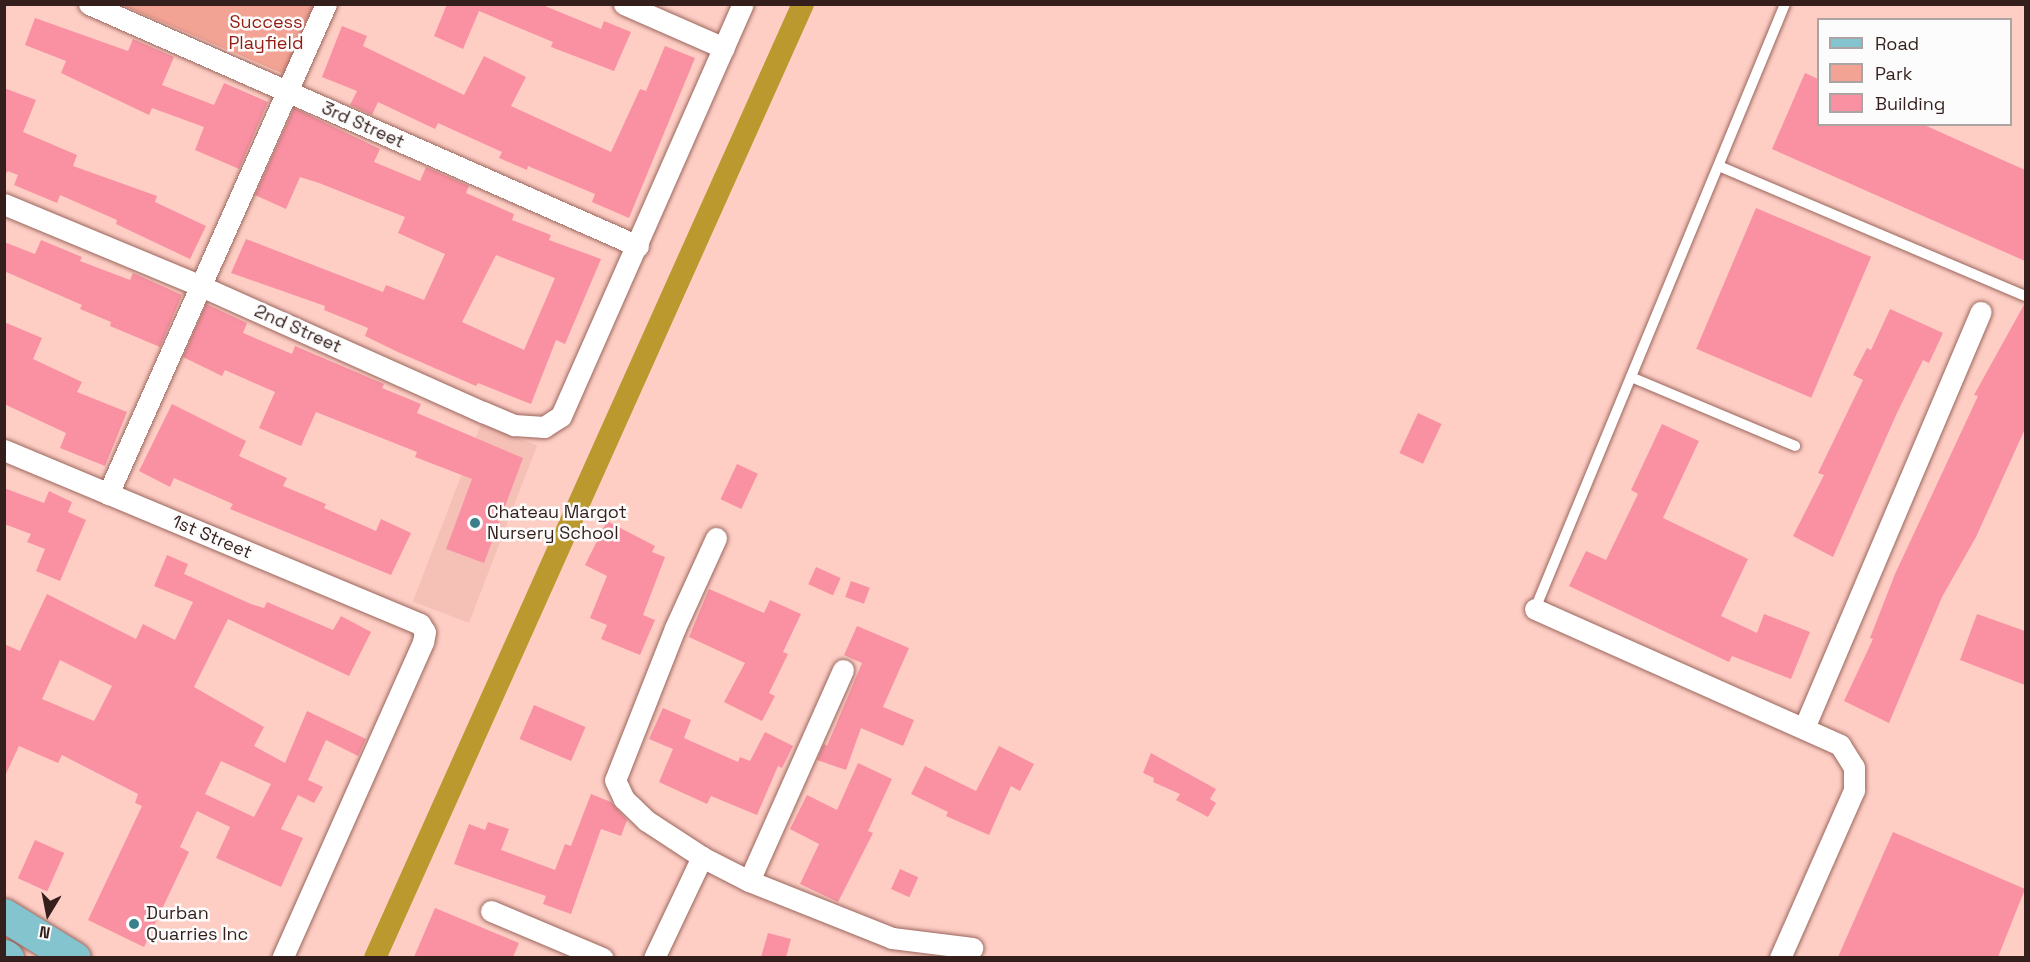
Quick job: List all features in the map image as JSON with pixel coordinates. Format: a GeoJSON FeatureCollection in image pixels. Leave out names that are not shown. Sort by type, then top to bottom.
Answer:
{"type":"FeatureCollection","features":[{"type":"Feature","properties":{"kind":"main road"},"geometry":{"type":"LineString","coordinates":[[4,915],[74,957]]}},
{"type":"Feature","properties":{"kind":"street","name":"3rd Street"},"geometry":{"type":"LineString","coordinates":[[89,4],[638,246]]}},
{"type":"Feature","properties":{"kind":"street"},"geometry":{"type":"LineString","coordinates":[[108,494],[290,92],[326,4]]}},
{"type":"Feature","properties":{"kind":"street"},"geometry":{"type":"LineString","coordinates":[[624,4],[724,48]]}},
{"type":"Feature","properties":{"kind":"street"},"geometry":{"type":"LineString","coordinates":[[638,246],[743,4]]}},
{"type":"Feature","properties":{"kind":"street","name":"2nd Street"},"geometry":{"type":"LineString","coordinates":[[4,204],[203,287],[514,425],[544,427],[554,424],[574,386],[638,246]]}},
{"type":"Feature","properties":{"kind":"street"},"geometry":{"type":"LineString","coordinates":[[1804,728],[1981,312]]}},
{"type":"Feature","properties":{"kind":"street","name":"1st Street"},"geometry":{"type":"LineString","coordinates":[[4,450],[420,624],[425,632],[423,642],[282,957]]}},
{"type":"Feature","properties":{"kind":"street"},"geometry":{"type":"LineString","coordinates":[[716,538],[675,628],[615,780],[624,799],[647,821],[702,857],[749,881],[892,938],[972,948]]}},
{"type":"Feature","properties":{"kind":"street"},"geometry":{"type":"LineString","coordinates":[[1535,609],[1840,745],[1854,767],[1854,790],[1780,957]]}},
{"type":"Feature","properties":{"kind":"street"},"geometry":{"type":"LineString","coordinates":[[749,881],[843,670]]}},
{"type":"Feature","properties":{"kind":"street"},"geometry":{"type":"LineString","coordinates":[[654,957],[702,857]]}},
{"type":"Feature","properties":{"kind":"street"},"geometry":{"type":"LineString","coordinates":[[490,911],[602,957]]}},
{"type":"Feature","properties":{"kind":"lane"},"geometry":{"type":"LineString","coordinates":[[1535,609],[1785,4]]}},
{"type":"Feature","properties":{"kind":"lane"},"geometry":{"type":"LineString","coordinates":[[1719,166],[2025,296]]}},
{"type":"Feature","properties":{"kind":"lane"},"geometry":{"type":"LineString","coordinates":[[1631,377],[1795,447]]}},
{"type":"Feature","properties":{"kind":"shaded area","name":"Chateau Margot Nursery School"},"geometry":{"type":"Polygon","coordinates":[[[481,424],[537,446],[469,623],[413,601],[481,424]]]}},
{"type":"Feature","properties":{"kind":"green space","name":"Success Playfield"},"geometry":{"type":"Polygon","coordinates":[[[122,5],[314,5],[284,74],[122,5]]]}},
{"type":"Feature","properties":{"kind":"building"},"geometry":{"type":"Polygon","coordinates":[[[447,4],[540,4],[601,29],[604,21],[631,32],[614,71],[551,47],[553,42],[479,11],[463,49],[434,36],[447,4]]]}},
{"type":"Feature","properties":{"kind":"building"},"geometry":{"type":"Polygon","coordinates":[[[35,18],[128,51],[133,39],[174,57],[162,85],[214,105],[224,83],[268,102],[239,169],[195,150],[204,127],[152,108],[149,115],[61,73],[66,61],[25,45],[35,18]]]}},
{"type":"Feature","properties":{"kind":"building"},"geometry":{"type":"Polygon","coordinates":[[[342,26],[367,36],[363,46],[464,95],[484,56],[526,77],[511,106],[611,152],[640,89],[646,91],[665,46],[695,58],[629,218],[592,202],[595,194],[528,166],[527,170],[499,158],[502,152],[438,123],[435,129],[378,102],[372,115],[350,105],[357,91],[322,77],[342,26]]]}},
{"type":"Feature","properties":{"kind":"building"},"geometry":{"type":"Polygon","coordinates":[[[1805,73],[1817,79],[1817,126],[1926,126],[2025,170],[2025,261],[1772,149],[1805,73]]]}},
{"type":"Feature","properties":{"kind":"building"},"geometry":{"type":"Polygon","coordinates":[[[4,88],[36,100],[23,132],[77,155],[73,166],[157,196],[155,202],[206,226],[190,259],[116,224],[117,220],[60,195],[57,203],[14,185],[18,175],[8,171],[4,176],[4,88]]]}},
{"type":"Feature","properties":{"kind":"building"},"geometry":{"type":"Polygon","coordinates":[[[294,108],[380,149],[374,162],[420,181],[426,167],[469,186],[466,193],[514,214],[512,220],[551,235],[549,240],[601,259],[565,344],[556,340],[531,404],[478,383],[476,386],[400,353],[365,336],[368,328],[324,310],[325,306],[231,273],[246,239],[383,292],[386,285],[424,300],[445,254],[398,233],[405,217],[300,177],[286,209],[255,195],[294,108]],[[496,255],[462,322],[524,350],[555,278],[496,255]]]}},
{"type":"Feature","properties":{"kind":"building"},"geometry":{"type":"Polygon","coordinates":[[[1756,208],[1871,257],[1811,398],[1696,349],[1756,208]]]}},
{"type":"Feature","properties":{"kind":"building"},"geometry":{"type":"Polygon","coordinates":[[[41,240],[82,257],[80,261],[130,280],[133,273],[182,295],[160,347],[110,326],[111,322],[80,309],[82,305],[4,271],[4,242],[35,254],[41,240]]]}},
{"type":"Feature","properties":{"kind":"building"},"geometry":{"type":"Polygon","coordinates":[[[2025,303],[2025,429],[1976,537],[1942,597],[1889,723],[1844,701],[1873,639],[1870,638],[1895,574],[1978,396],[1974,395],[2025,303]]]}},
{"type":"Feature","properties":{"kind":"building"},"geometry":{"type":"Polygon","coordinates":[[[206,304],[247,323],[243,333],[292,354],[295,346],[384,384],[382,388],[421,404],[417,413],[523,458],[484,563],[446,549],[472,479],[415,457],[417,452],[316,412],[301,446],[259,428],[275,392],[225,370],[222,376],[183,357],[206,304]]]}},
{"type":"Feature","properties":{"kind":"building"},"geometry":{"type":"Polygon","coordinates":[[[1890,309],[1943,333],[1929,363],[1923,360],[1833,557],[1793,536],[1824,475],[1818,473],[1863,380],[1853,375],[1867,348],[1871,350],[1890,309]]]}},
{"type":"Feature","properties":{"kind":"building"},"geometry":{"type":"Polygon","coordinates":[[[4,322],[42,338],[33,359],[82,382],[77,392],[127,412],[105,466],[60,448],[66,433],[4,404],[4,322]]]}},
{"type":"Feature","properties":{"kind":"building"},"geometry":{"type":"Polygon","coordinates":[[[172,404],[246,441],[239,456],[287,478],[283,486],[326,504],[324,508],[376,531],[381,519],[411,533],[391,575],[230,509],[233,504],[174,478],[170,487],[139,471],[172,404]]]}},
{"type":"Feature","properties":{"kind":"building"},"geometry":{"type":"Polygon","coordinates":[[[1418,413],[1442,424],[1423,464],[1399,453],[1418,413]]]}},
{"type":"Feature","properties":{"kind":"building"},"geometry":{"type":"Polygon","coordinates":[[[1662,424],[1699,441],[1663,518],[1748,559],[1721,616],[1757,633],[1764,614],[1810,632],[1791,679],[1732,656],[1729,662],[1569,586],[1586,551],[1606,560],[1638,494],[1631,490],[1662,424]]]}},
{"type":"Feature","properties":{"kind":"building"},"geometry":{"type":"Polygon","coordinates":[[[737,464],[758,474],[741,509],[721,499],[737,464]]]}},
{"type":"Feature","properties":{"kind":"building"},"geometry":{"type":"Polygon","coordinates":[[[4,488],[44,503],[49,491],[72,502],[68,512],[86,520],[60,581],[36,571],[45,549],[27,542],[31,534],[4,524],[4,488]]]}},
{"type":"Feature","properties":{"kind":"building"},"geometry":{"type":"Polygon","coordinates":[[[607,521],[655,546],[652,552],[665,557],[643,615],[655,620],[640,655],[601,639],[607,625],[590,618],[607,576],[585,565],[607,521]]]}},
{"type":"Feature","properties":{"kind":"building"},"geometry":{"type":"Polygon","coordinates":[[[167,555],[188,564],[184,574],[251,604],[264,608],[267,602],[333,630],[341,616],[371,632],[349,676],[228,619],[194,687],[264,727],[254,746],[285,763],[307,711],[366,739],[358,756],[326,740],[308,780],[323,787],[314,803],[298,795],[281,829],[303,838],[281,887],[216,858],[230,827],[197,811],[180,847],[189,852],[144,947],[88,920],[142,806],[135,803],[138,794],[62,755],[58,763],[19,746],[4,778],[4,644],[20,651],[47,594],[136,639],[143,624],[175,640],[193,602],[154,586],[167,555]],[[60,660],[42,699],[94,721],[112,686],[60,660]],[[221,761],[205,794],[254,817],[271,784],[221,761]]]}},
{"type":"Feature","properties":{"kind":"building"},"geometry":{"type":"Polygon","coordinates":[[[816,567],[841,578],[833,595],[808,584],[816,567]]]}},
{"type":"Feature","properties":{"kind":"building"},"geometry":{"type":"Polygon","coordinates":[[[851,581],[870,588],[864,604],[845,597],[851,581]]]}},
{"type":"Feature","properties":{"kind":"building"},"geometry":{"type":"Polygon","coordinates":[[[709,589],[764,613],[770,600],[801,614],[783,652],[788,654],[769,693],[775,696],[762,721],[724,702],[745,663],[689,637],[709,589]]]}},
{"type":"Feature","properties":{"kind":"building"},"geometry":{"type":"Polygon","coordinates":[[[1977,614],[2025,631],[2025,685],[1960,660],[1977,614]]]}},
{"type":"Feature","properties":{"kind":"building"},"geometry":{"type":"Polygon","coordinates":[[[857,626],[909,648],[883,707],[914,720],[903,746],[861,728],[846,770],[817,760],[824,744],[827,746],[862,663],[844,655],[857,626]]]}},
{"type":"Feature","properties":{"kind":"building"},"geometry":{"type":"Polygon","coordinates":[[[534,705],[586,727],[571,761],[520,739],[534,705]]]}},
{"type":"Feature","properties":{"kind":"building"},"geometry":{"type":"Polygon","coordinates":[[[663,708],[691,720],[684,738],[738,762],[740,757],[750,761],[765,732],[793,746],[782,768],[778,766],[757,815],[711,796],[707,804],[659,782],[673,749],[649,739],[663,708]]]}},
{"type":"Feature","properties":{"kind":"building"},"geometry":{"type":"Polygon","coordinates":[[[999,746],[1034,764],[1020,791],[1011,786],[989,835],[946,816],[948,812],[911,794],[925,766],[976,791],[999,746]]]}},
{"type":"Feature","properties":{"kind":"building"},"geometry":{"type":"Polygon","coordinates":[[[1151,753],[1216,789],[1210,799],[1216,803],[1208,817],[1176,800],[1180,794],[1153,782],[1154,778],[1143,773],[1151,753]]]}},
{"type":"Feature","properties":{"kind":"building"},"geometry":{"type":"Polygon","coordinates":[[[858,763],[892,779],[868,831],[873,833],[838,902],[800,884],[819,844],[790,829],[807,795],[837,810],[858,763]]]}},
{"type":"Feature","properties":{"kind":"building"},"geometry":{"type":"Polygon","coordinates":[[[591,794],[611,802],[627,820],[621,836],[601,829],[571,914],[543,904],[546,896],[454,864],[469,824],[485,830],[488,822],[509,829],[501,850],[555,870],[565,844],[571,846],[591,794]]]}},
{"type":"Feature","properties":{"kind":"building"},"geometry":{"type":"Polygon","coordinates":[[[1893,832],[2025,889],[1998,957],[1838,957],[1893,832]]]}},
{"type":"Feature","properties":{"kind":"building"},"geometry":{"type":"Polygon","coordinates":[[[35,840],[64,853],[47,891],[18,878],[35,840]]]}},
{"type":"Feature","properties":{"kind":"building"},"geometry":{"type":"Polygon","coordinates":[[[900,869],[918,877],[909,897],[891,889],[900,869]]]}},
{"type":"Feature","properties":{"kind":"building"},"geometry":{"type":"Polygon","coordinates":[[[435,908],[519,943],[513,957],[414,957],[435,908]]]}},
{"type":"Feature","properties":{"kind":"building"},"geometry":{"type":"Polygon","coordinates":[[[768,933],[791,939],[786,957],[761,957],[768,933]]]}},
{"type":"Feature","properties":{"kind":"waterway"},"geometry":{"type":"LineString","coordinates":[[375,958],[803,4]]}},
{"type":"Feature","properties":{"kind":"place","name":"Chateau Margot Nursery School"},"geometry":{"type":"Point","coordinates":[475,523]}},
{"type":"Feature","properties":{"kind":"place","name":"Durban Quarries Inc"},"geometry":{"type":"Point","coordinates":[134,924]}}]}
